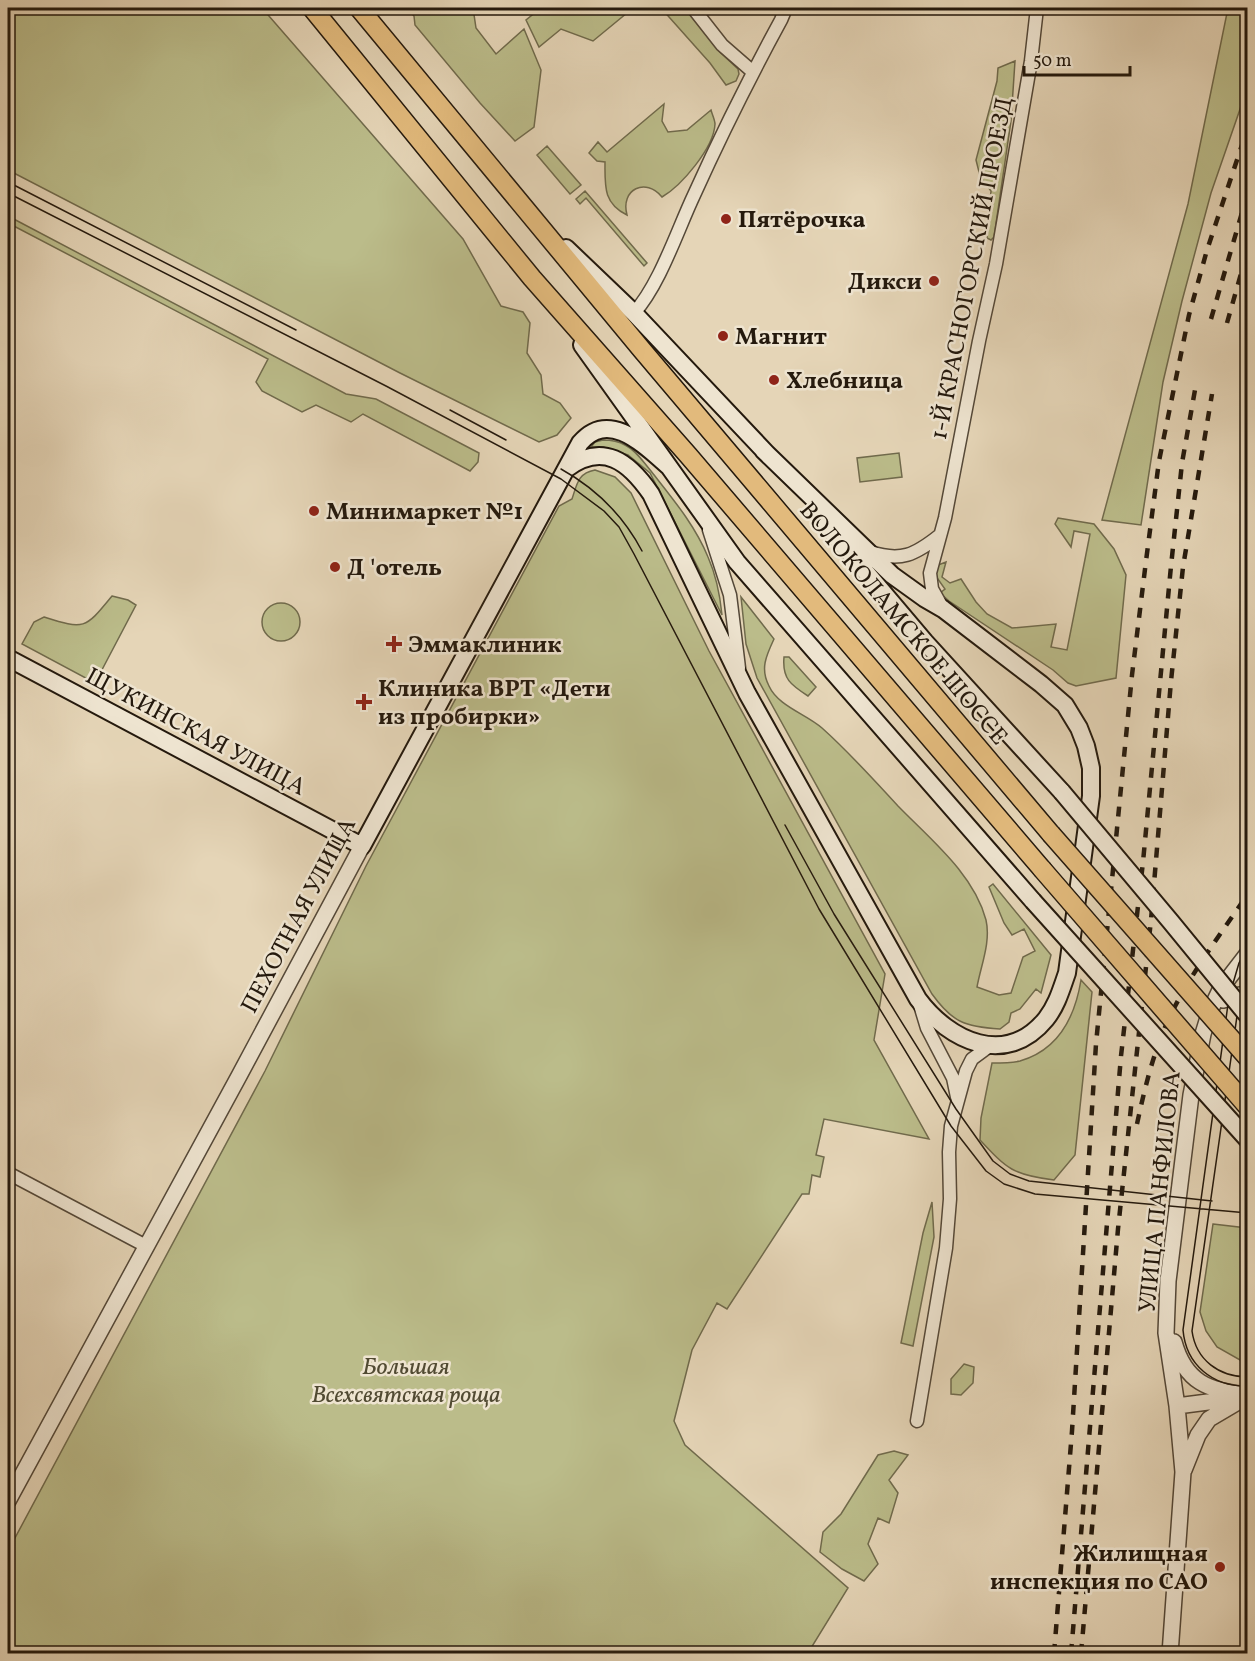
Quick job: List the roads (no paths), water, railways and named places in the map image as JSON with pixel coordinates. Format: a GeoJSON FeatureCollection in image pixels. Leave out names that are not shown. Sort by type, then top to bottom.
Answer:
{"type":"FeatureCollection","features":[{"type":"Feature","properties":{"kind":"main road"},"geometry":{"type":"LineString","coordinates":[[312,8],[547,295],[688,455],[1248,1107]]}},
{"type":"Feature","properties":{"kind":"main road","name":"ВОЛОКОЛАМСКОЕ ШОССЕ"},"geometry":{"type":"LineString","coordinates":[[359,8],[642,351],[1051,834],[1248,1058]]}},
{"type":"Feature","properties":{"kind":"main road","name":"ВОЛОКОЛАМСКОЕ ШОССЕ"},"geometry":{"type":"LineString","coordinates":[[531,215],[634,313],[763,450],[925,642],[1062,792],[1248,1016]]}},
{"type":"Feature","properties":{"kind":"main road"},"geometry":{"type":"LineString","coordinates":[[547,295],[737,562],[1033,901],[1248,1140]]}},
{"type":"Feature","properties":{"kind":"main road","name":"ПЕХОТНАЯ УЛИЦА"},"geometry":{"type":"LineString","coordinates":[[362,846],[580,443],[588,434],[599,429],[624,432],[641,442],[668,466]]}},
{"type":"Feature","properties":{"kind":"main road"},"geometry":{"type":"LineString","coordinates":[[566,469],[578,460],[589,456],[604,456],[622,462],[636,473],[651,494],[747,693],[918,999],[941,1025],[959,1036],[991,1045],[1017,1041],[1033,1032],[1045,1020],[1058,1001],[1066,973],[1091,796],[1090,768],[1079,728],[1065,705],[1041,684],[943,609],[892,575],[763,450]]}},
{"type":"Feature","properties":{"kind":"main road","name":"ЩУКИНСКАЯ УЛИЦА"},"geometry":{"type":"LineString","coordinates":[[8,658],[362,846]]}},
{"type":"Feature","properties":{"kind":"street"},"geometry":{"type":"LineString","coordinates":[[693,8],[722,45],[753,72]]}},
{"type":"Feature","properties":{"kind":"street"},"geometry":{"type":"LineString","coordinates":[[634,313],[644,302],[722,133],[786,8]]}},
{"type":"Feature","properties":{"kind":"street","name":"1-Й КРАСНОГОРСКИЙ ПРОЕЗД"},"geometry":{"type":"LineString","coordinates":[[943,609],[934,596],[929,581],[996,264],[1031,61],[1037,8]]}},
{"type":"Feature","properties":{"kind":"street"},"geometry":{"type":"LineString","coordinates":[[705,518],[730,595],[736,652],[747,693]]}},
{"type":"Feature","properties":{"kind":"street"},"geometry":{"type":"LineString","coordinates":[[865,550],[891,558],[902,557],[918,551],[940,536]]}},
{"type":"Feature","properties":{"kind":"street","name":"ПЕХОТНАЯ УЛИЦА"},"geometry":{"type":"LineString","coordinates":[[8,1501],[362,846]]}},
{"type":"Feature","properties":{"kind":"street","name":"УЛИЦА ПАНФИЛОВА"},"geometry":{"type":"LineString","coordinates":[[1170,1653],[1183,1472],[1177,1407],[1166,1333],[1168,1281],[1191,1095],[1208,1017],[1221,987],[1248,953]]}},
{"type":"Feature","properties":{"kind":"street"},"geometry":{"type":"LineString","coordinates":[[1208,1017],[1221,1000],[1248,996]]}},
{"type":"Feature","properties":{"kind":"street"},"geometry":{"type":"LineString","coordinates":[[918,999],[927,1028],[953,1078],[957,1098]]}},
{"type":"Feature","properties":{"kind":"street"},"geometry":{"type":"LineString","coordinates":[[917,1421],[946,1248],[950,1199],[949,1144],[957,1098],[972,1059],[991,1045]]}},
{"type":"Feature","properties":{"kind":"street"},"geometry":{"type":"LineString","coordinates":[[8,1173],[146,1246]]}},
{"type":"Feature","properties":{"kind":"street"},"geometry":{"type":"LineString","coordinates":[[1168,1318],[1178,1355],[1188,1372],[1208,1387],[1248,1395]]}},
{"type":"Feature","properties":{"kind":"street"},"geometry":{"type":"LineString","coordinates":[[1177,1407],[1215,1403],[1248,1395]]}},
{"type":"Feature","properties":{"kind":"street"},"geometry":{"type":"LineString","coordinates":[[1183,1472],[1203,1425],[1218,1412],[1248,1395]]}},
{"type":"Feature","properties":{"kind":"tram line"},"geometry":{"type":"LineString","coordinates":[[8,182],[296,330]]}},
{"type":"Feature","properties":{"kind":"tram line"},"geometry":{"type":"LineString","coordinates":[[8,193],[386,386],[561,479],[604,511],[619,527],[634,554],[819,909],[951,1126],[986,1171],[1004,1184],[1035,1194],[1248,1213]]}},
{"type":"Feature","properties":{"kind":"tram line"},"geometry":{"type":"LineString","coordinates":[[450,410],[506,440]]}},
{"type":"Feature","properties":{"kind":"tram line"},"geometry":{"type":"LineString","coordinates":[[561,469],[586,485],[608,504],[635,538],[642,551]]}},
{"type":"Feature","properties":{"kind":"tram line"},"geometry":{"type":"LineString","coordinates":[[785,825],[834,914],[956,1109],[993,1161],[1010,1174],[1029,1181],[1212,1201]]}},
{"type":"Feature","properties":{"kind":"tram line"},"geometry":{"type":"LineString","coordinates":[[1248,945],[1239,963],[1229,997],[1183,1330],[1190,1354],[1204,1372],[1224,1383],[1248,1386]]}},
{"type":"Feature","properties":{"kind":"tram line"},"geometry":{"type":"LineString","coordinates":[[1248,965],[1240,995],[1192,1331],[1198,1350],[1211,1365],[1228,1374],[1248,1377]]}},
{"type":"Feature","properties":{"kind":"railway"},"geometry":{"type":"LineString","coordinates":[[1054,1654],[1072,1431],[1096,1044],[1132,675],[1146,561],[1159,461],[1189,315],[1207,250],[1248,127]]}},
{"type":"Feature","properties":{"kind":"railway"},"geometry":{"type":"LineString","coordinates":[[1211,319],[1248,192]]}},
{"type":"Feature","properties":{"kind":"railway"},"geometry":{"type":"LineString","coordinates":[[1227,323],[1248,249]]}},
{"type":"Feature","properties":{"kind":"railway"},"geometry":{"type":"LineString","coordinates":[[1071,1654],[1121,1056],[1143,862],[1182,463],[1195,390]]}},
{"type":"Feature","properties":{"kind":"railway"},"geometry":{"type":"LineString","coordinates":[[1081,1654],[1118,1229],[1151,920],[1171,681],[1183,567],[1212,394]]}},
{"type":"Feature","properties":{"kind":"railway"},"geometry":{"type":"LineString","coordinates":[[1137,1124],[1155,1054],[1171,1014],[1197,968],[1248,894]]}},
{"type":"Feature","properties":{"kind":"place","name":"Пятёрочка"},"geometry":{"type":"Point","coordinates":[726,219]}},
{"type":"Feature","properties":{"kind":"place","name":"Дикси"},"geometry":{"type":"Point","coordinates":[934,281]}},
{"type":"Feature","properties":{"kind":"place","name":"Магнит"},"geometry":{"type":"Point","coordinates":[723,336]}},
{"type":"Feature","properties":{"kind":"place","name":"Хлебница"},"geometry":{"type":"Point","coordinates":[774,380]}},
{"type":"Feature","properties":{"kind":"place","name":"Минимаркет №1"},"geometry":{"type":"Point","coordinates":[314,511]}},
{"type":"Feature","properties":{"kind":"place","name":"Д 'отель"},"geometry":{"type":"Point","coordinates":[335,567]}},
{"type":"Feature","properties":{"kind":"place","name":"Эммаклиник"},"geometry":{"type":"Point","coordinates":[394,644]}},
{"type":"Feature","properties":{"kind":"place","name":"Клиника ВРТ «Дети из пробирки»"},"geometry":{"type":"Point","coordinates":[364,702]}},
{"type":"Feature","properties":{"kind":"place","name":"Жилищная инспекция по САО"},"geometry":{"type":"Point","coordinates":[1220,1567]}},
{"type":"Feature","properties":{"kind":"park label","name":"Большая Всехсвятская роща"},"geometry":{"type":"Point","coordinates":[406,1380]}}]}
